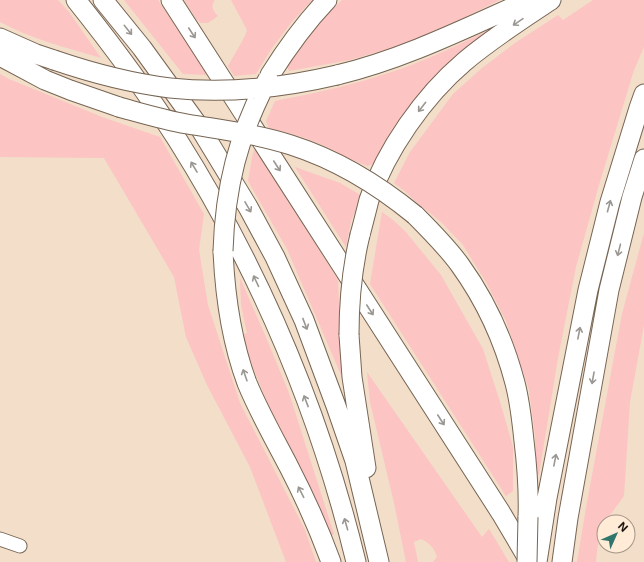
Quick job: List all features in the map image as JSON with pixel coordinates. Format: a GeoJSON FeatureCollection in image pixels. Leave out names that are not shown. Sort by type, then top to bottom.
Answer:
{"type":"FeatureCollection","features":[{"type":"Feature","properties":{"kind":"highway"},"geometry":{"type":"LineString","coordinates":[[76,0],[128,66],[173,132],[207,189],[249,267],[266,302],[291,361],[318,430],[335,482],[356,562]]}},
{"type":"Feature","properties":{"kind":"highway"},"geometry":{"type":"LineString","coordinates":[[103,0],[142,48],[200,128],[248,207],[275,257],[304,320],[336,406],[352,454],[380,562]]}},
{"type":"Feature","properties":{"kind":"highway"},"geometry":{"type":"LineString","coordinates":[[171,0],[496,506],[528,562]]}},
{"type":"Feature","properties":{"kind":"highway"},"geometry":{"type":"LineString","coordinates":[[327,0],[296,35],[282,55],[259,96],[241,138],[226,206],[223,252],[226,298],[232,332],[239,358],[258,408],[309,507],[331,562]]}},
{"type":"Feature","properties":{"kind":"highway"},"geometry":{"type":"LineString","coordinates":[[0,38],[36,54],[84,70],[123,80],[170,88],[194,90],[242,90],[290,85],[369,67],[437,41],[529,0]]}},
{"type":"Feature","properties":{"kind":"highway"},"geometry":{"type":"LineString","coordinates":[[380,562],[352,377],[348,335],[350,295],[355,255],[370,200],[384,165],[408,125],[424,104],[463,63],[498,36],[551,0]]}},
{"type":"Feature","properties":{"kind":"highway"},"geometry":{"type":"LineString","coordinates":[[0,56],[45,80],[119,107],[153,117],[186,124],[235,131],[262,137],[310,151],[365,178],[415,215],[460,264],[478,292],[493,321],[506,352],[515,384],[521,416],[528,474],[528,562]]}},
{"type":"Feature","properties":{"kind":"highway"},"geometry":{"type":"LineString","coordinates":[[537,562],[547,498],[588,290],[610,202],[636,115],[644,94]]}},
{"type":"Feature","properties":{"kind":"highway"},"geometry":{"type":"LineString","coordinates":[[562,562],[568,518],[609,290],[632,197],[644,159]]}},
{"type":"Feature","properties":{"kind":"street"},"geometry":{"type":"LineString","coordinates":[[2,543],[20,546]]}},
{"type":"Feature","properties":{"kind":"shaded area"},"geometry":{"type":"Polygon","coordinates":[[[0,0],[58,0],[69,12],[101,58],[37,38],[0,22],[0,0]]]}},
{"type":"Feature","properties":{"kind":"shaded area"},"geometry":{"type":"Polygon","coordinates":[[[124,0],[158,0],[209,75],[183,74],[124,0]]]}},
{"type":"Feature","properties":{"kind":"shaded area"},"geometry":{"type":"Polygon","coordinates":[[[184,0],[215,0],[213,8],[218,16],[208,23],[201,23],[196,19],[184,0]]]}},
{"type":"Feature","properties":{"kind":"shaded area"},"geometry":{"type":"Polygon","coordinates":[[[231,0],[312,0],[291,23],[272,48],[256,74],[234,76],[228,66],[247,30],[231,0]]]}},
{"type":"Feature","properties":{"kind":"shaded area"},"geometry":{"type":"Polygon","coordinates":[[[342,0],[500,0],[443,28],[401,45],[350,60],[289,71],[287,66],[289,60],[324,17],[342,0]]]}},
{"type":"Feature","properties":{"kind":"shaded area"},"geometry":{"type":"Polygon","coordinates":[[[593,0],[644,0],[644,47],[634,70],[576,267],[558,358],[539,474],[535,476],[535,436],[529,390],[506,321],[487,284],[463,245],[441,222],[394,183],[410,152],[453,94],[482,68],[515,43],[558,15],[563,20],[593,0]]]}},
{"type":"Feature","properties":{"kind":"shaded area"},"geometry":{"type":"Polygon","coordinates":[[[505,22],[374,164],[367,166],[305,138],[269,129],[266,121],[275,101],[340,87],[395,71],[443,52],[505,22]]]}},
{"type":"Feature","properties":{"kind":"shaded area"},"geometry":{"type":"Polygon","coordinates":[[[0,74],[102,117],[160,137],[204,214],[199,250],[208,305],[240,403],[305,530],[316,562],[286,562],[250,467],[207,385],[186,337],[174,277],[104,158],[0,157],[0,74]]]}},
{"type":"Feature","properties":{"kind":"shaded area"},"geometry":{"type":"Polygon","coordinates":[[[254,150],[260,154],[338,280],[340,328],[344,368],[341,375],[287,249],[248,181],[254,150]]]}},
{"type":"Feature","properties":{"kind":"shaded area"},"geometry":{"type":"Polygon","coordinates":[[[295,167],[340,183],[362,196],[351,221],[346,247],[295,167]]]}},
{"type":"Feature","properties":{"kind":"shaded area"},"geometry":{"type":"Polygon","coordinates":[[[382,212],[405,231],[441,275],[483,349],[513,447],[513,491],[506,496],[370,284],[382,212]]]}},
{"type":"Feature","properties":{"kind":"shaded area"},"geometry":{"type":"Polygon","coordinates":[[[644,233],[644,325],[630,402],[624,496],[611,514],[596,514],[596,562],[577,562],[587,502],[622,314],[644,233]]]}},
{"type":"Feature","properties":{"kind":"shaded area"},"geometry":{"type":"Polygon","coordinates":[[[240,278],[289,393],[334,534],[330,536],[271,412],[250,361],[241,335],[247,333],[241,305],[240,278]]]}},
{"type":"Feature","properties":{"kind":"shaded area"},"geometry":{"type":"Polygon","coordinates":[[[367,372],[482,537],[489,529],[509,562],[433,562],[437,557],[433,548],[421,539],[414,542],[418,562],[406,562],[394,503],[370,402],[367,372]]]}}]}
